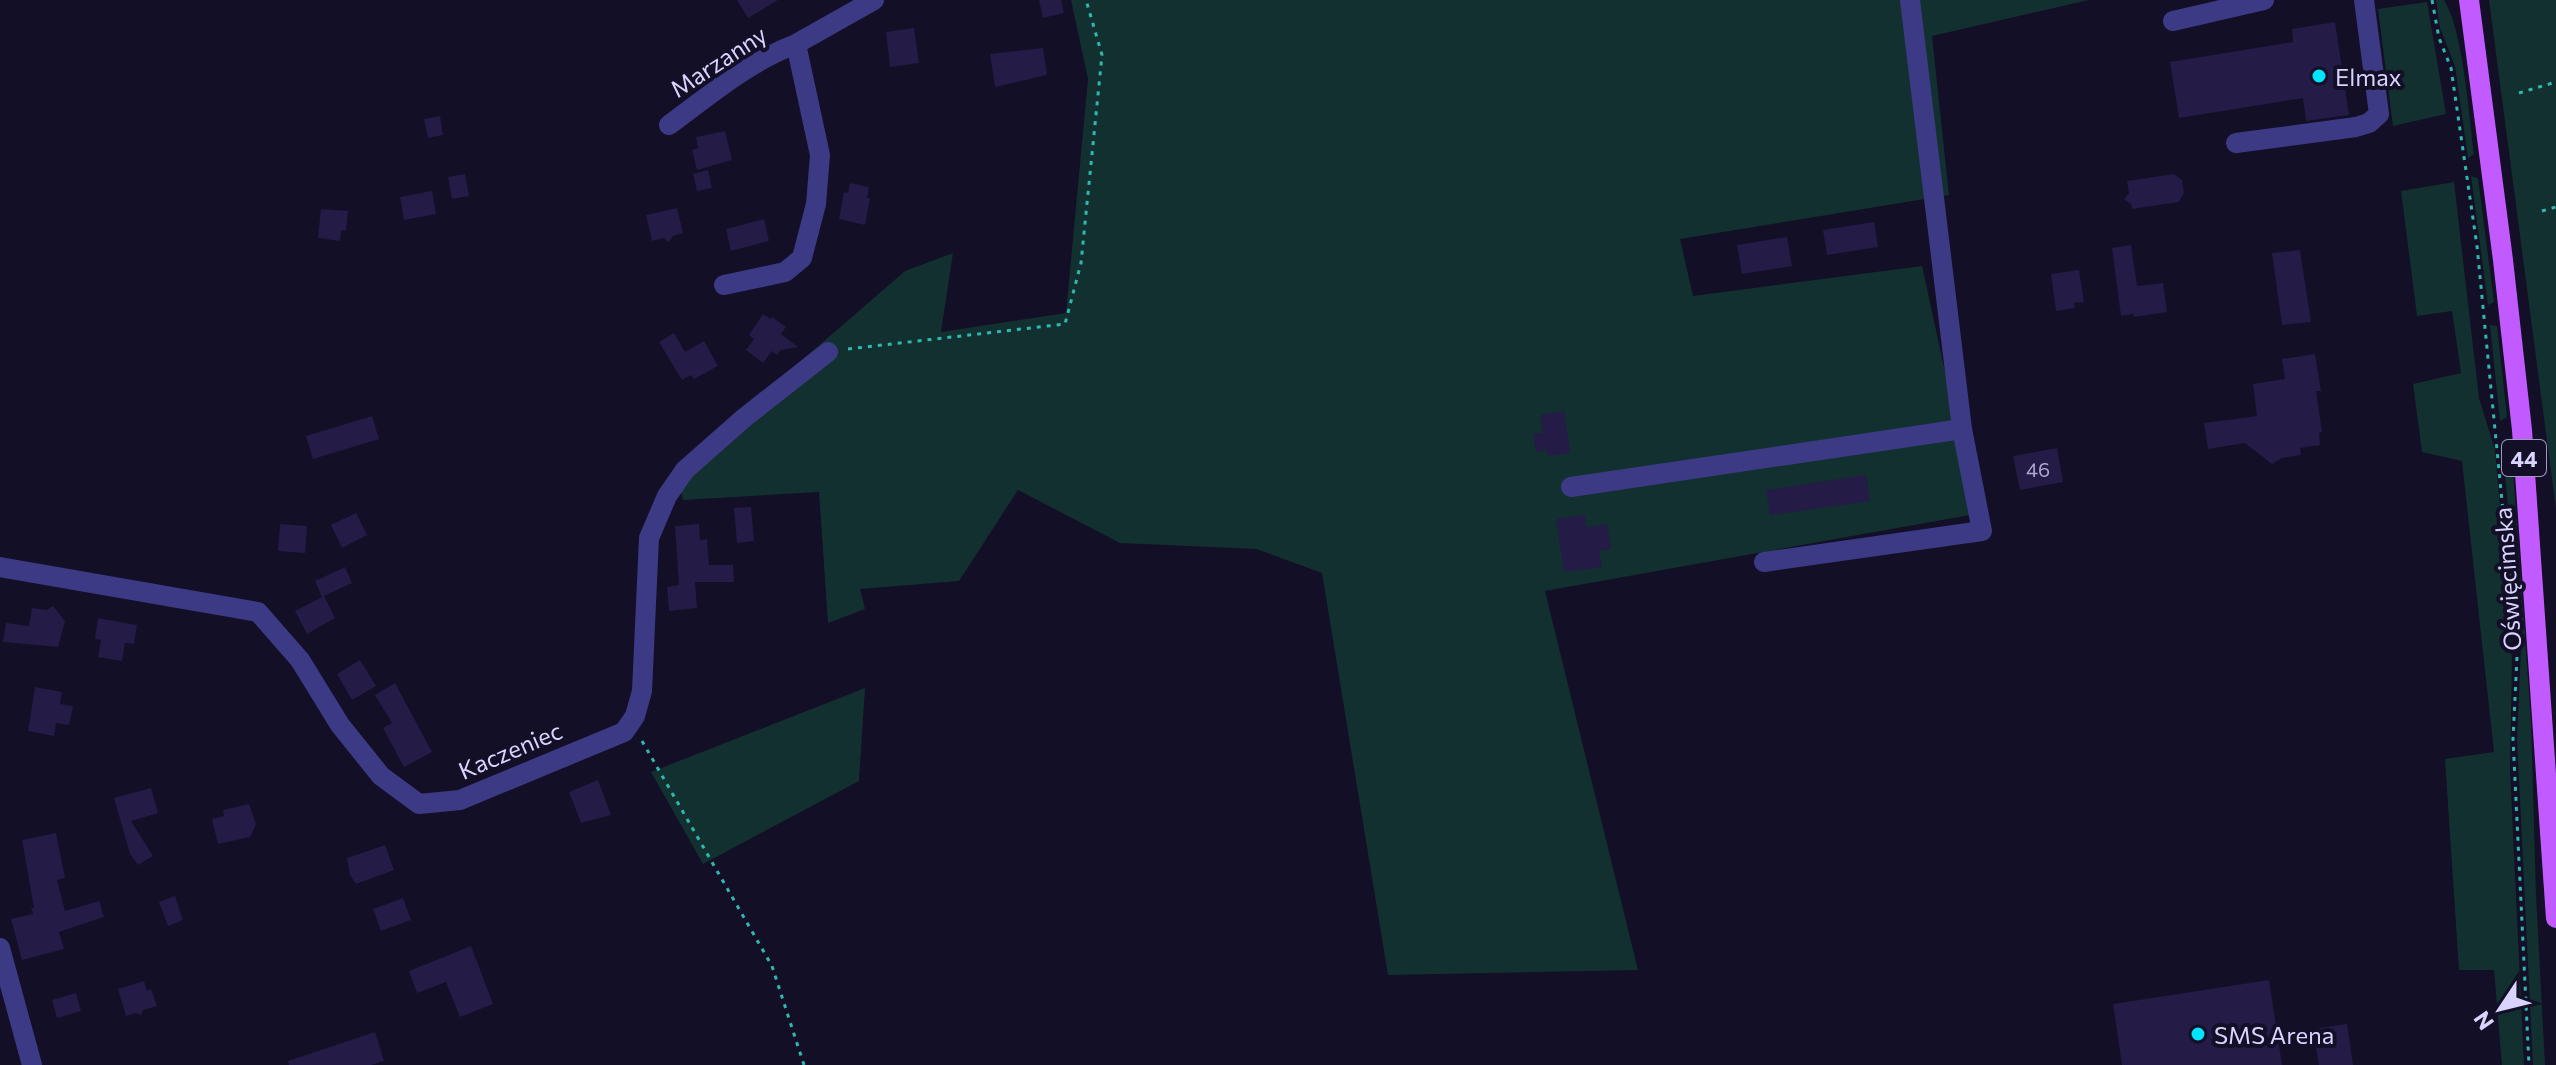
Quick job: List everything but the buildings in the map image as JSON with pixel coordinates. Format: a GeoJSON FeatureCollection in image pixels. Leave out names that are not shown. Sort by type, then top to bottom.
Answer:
{"type":"FeatureCollection","features":[{"type":"Feature","properties":{"kind":"main road","name":"Oświęcimska"},"geometry":{"type":"LineString","coordinates":[[2469,0],[2522,430],[2556,918]]}},
{"type":"Feature","properties":{"kind":"street","name":"Marzanny"},"geometry":{"type":"LineString","coordinates":[[669,125],[748,66],[796,44],[874,0]]}},
{"type":"Feature","properties":{"kind":"street"},"geometry":{"type":"LineString","coordinates":[[1764,562],[1982,531],[1962,429],[1910,0]]}},
{"type":"Feature","properties":{"kind":"street"},"geometry":{"type":"LineString","coordinates":[[2173,21],[2264,0]]}},
{"type":"Feature","properties":{"kind":"street"},"geometry":{"type":"LineString","coordinates":[[2236,143],[2356,127],[2375,120],[2379,114],[2364,0]]}},
{"type":"Feature","properties":{"kind":"street","name":"Marzanny"},"geometry":{"type":"LineString","coordinates":[[724,285],[785,272],[802,258],[816,204],[820,155],[796,44]]}},
{"type":"Feature","properties":{"kind":"street"},"geometry":{"type":"LineString","coordinates":[[631,722],[642,691],[649,538],[667,496],[685,470],[744,418],[828,352]]}},
{"type":"Feature","properties":{"kind":"street"},"geometry":{"type":"LineString","coordinates":[[1571,487],[1962,429]]}},
{"type":"Feature","properties":{"kind":"street","name":"Kaczeniec"},"geometry":{"type":"LineString","coordinates":[[0,567],[258,612],[300,660],[340,725],[381,776],[419,804],[460,800],[624,732],[631,722]]}},
{"type":"Feature","properties":{"kind":"street"},"geometry":{"type":"LineString","coordinates":[[0,948],[32,1065]]}},
{"type":"Feature","properties":{"kind":"path"},"geometry":{"type":"LineString","coordinates":[[828,352],[1065,324],[1081,263],[1102,55],[1086,0]]}},
{"type":"Feature","properties":{"kind":"path"},"geometry":{"type":"LineString","coordinates":[[2432,0],[2439,38],[2451,68],[2477,246],[2515,641]]}},
{"type":"Feature","properties":{"kind":"path"},"geometry":{"type":"LineString","coordinates":[[2519,93],[2556,82]]}},
{"type":"Feature","properties":{"kind":"path"},"geometry":{"type":"LineString","coordinates":[[2542,211],[2556,207]]}},
{"type":"Feature","properties":{"kind":"path"},"geometry":{"type":"LineString","coordinates":[[2517,657],[2513,739],[2529,1065]]}},
{"type":"Feature","properties":{"kind":"path"},"geometry":{"type":"LineString","coordinates":[[631,722],[772,966],[804,1065]]}},
{"type":"Feature","properties":{"kind":"green space"},"geometry":{"type":"Polygon","coordinates":[[[1071,0],[2089,0],[1932,36],[1949,195],[1680,239],[1693,296],[1922,266],[1976,514],[1545,591],[1638,970],[1388,975],[1322,573],[1256,549],[1120,543],[1018,490],[959,581],[860,589],[865,609],[828,623],[819,492],[683,500],[675,470],[905,271],[953,253],[941,332],[1066,313],[1088,79],[1071,0]]]}},
{"type":"Feature","properties":{"kind":"green space"},"geometry":{"type":"Polygon","coordinates":[[[2436,0],[2444,0],[2451,14],[2461,52],[2474,154],[2468,158],[2455,66],[2440,28],[2436,0]]]}},
{"type":"Feature","properties":{"kind":"green space"},"geometry":{"type":"Polygon","coordinates":[[[2489,0],[2556,0],[2556,509],[2489,0]]]}},
{"type":"Feature","properties":{"kind":"green space"},"geometry":{"type":"Polygon","coordinates":[[[2427,2],[2446,114],[2393,126],[2378,9],[2427,2]]]}},
{"type":"Feature","properties":{"kind":"green space"},"geometry":{"type":"Polygon","coordinates":[[[2471,176],[2478,178],[2494,302],[2488,305],[2471,176]]]}},
{"type":"Feature","properties":{"kind":"green space"},"geometry":{"type":"Polygon","coordinates":[[[2454,182],[2479,398],[2495,450],[2501,517],[2512,661],[2510,770],[2524,1065],[2502,1065],[2494,970],[2459,970],[2445,759],[2494,752],[2462,461],[2422,452],[2413,384],[2461,373],[2452,311],[2417,316],[2401,191],[2454,182]]]}},
{"type":"Feature","properties":{"kind":"green space"},"geometry":{"type":"Polygon","coordinates":[[[2490,325],[2497,326],[2507,417],[2500,421],[2490,325]]]}},
{"type":"Feature","properties":{"kind":"green space"},"geometry":{"type":"Polygon","coordinates":[[[2502,441],[2511,443],[2531,721],[2545,1065],[2533,1065],[2517,739],[2521,647],[2502,441]]]}},
{"type":"Feature","properties":{"kind":"green space"},"geometry":{"type":"Polygon","coordinates":[[[865,688],[859,781],[703,864],[651,772],[865,688]]]}},
{"type":"Feature","properties":{"kind":"place","name":"Elmax"},"geometry":{"type":"Point","coordinates":[2319,76]}},
{"type":"Feature","properties":{"kind":"place","name":"SMS Arena"},"geometry":{"type":"Point","coordinates":[2198,1034]}}]}
